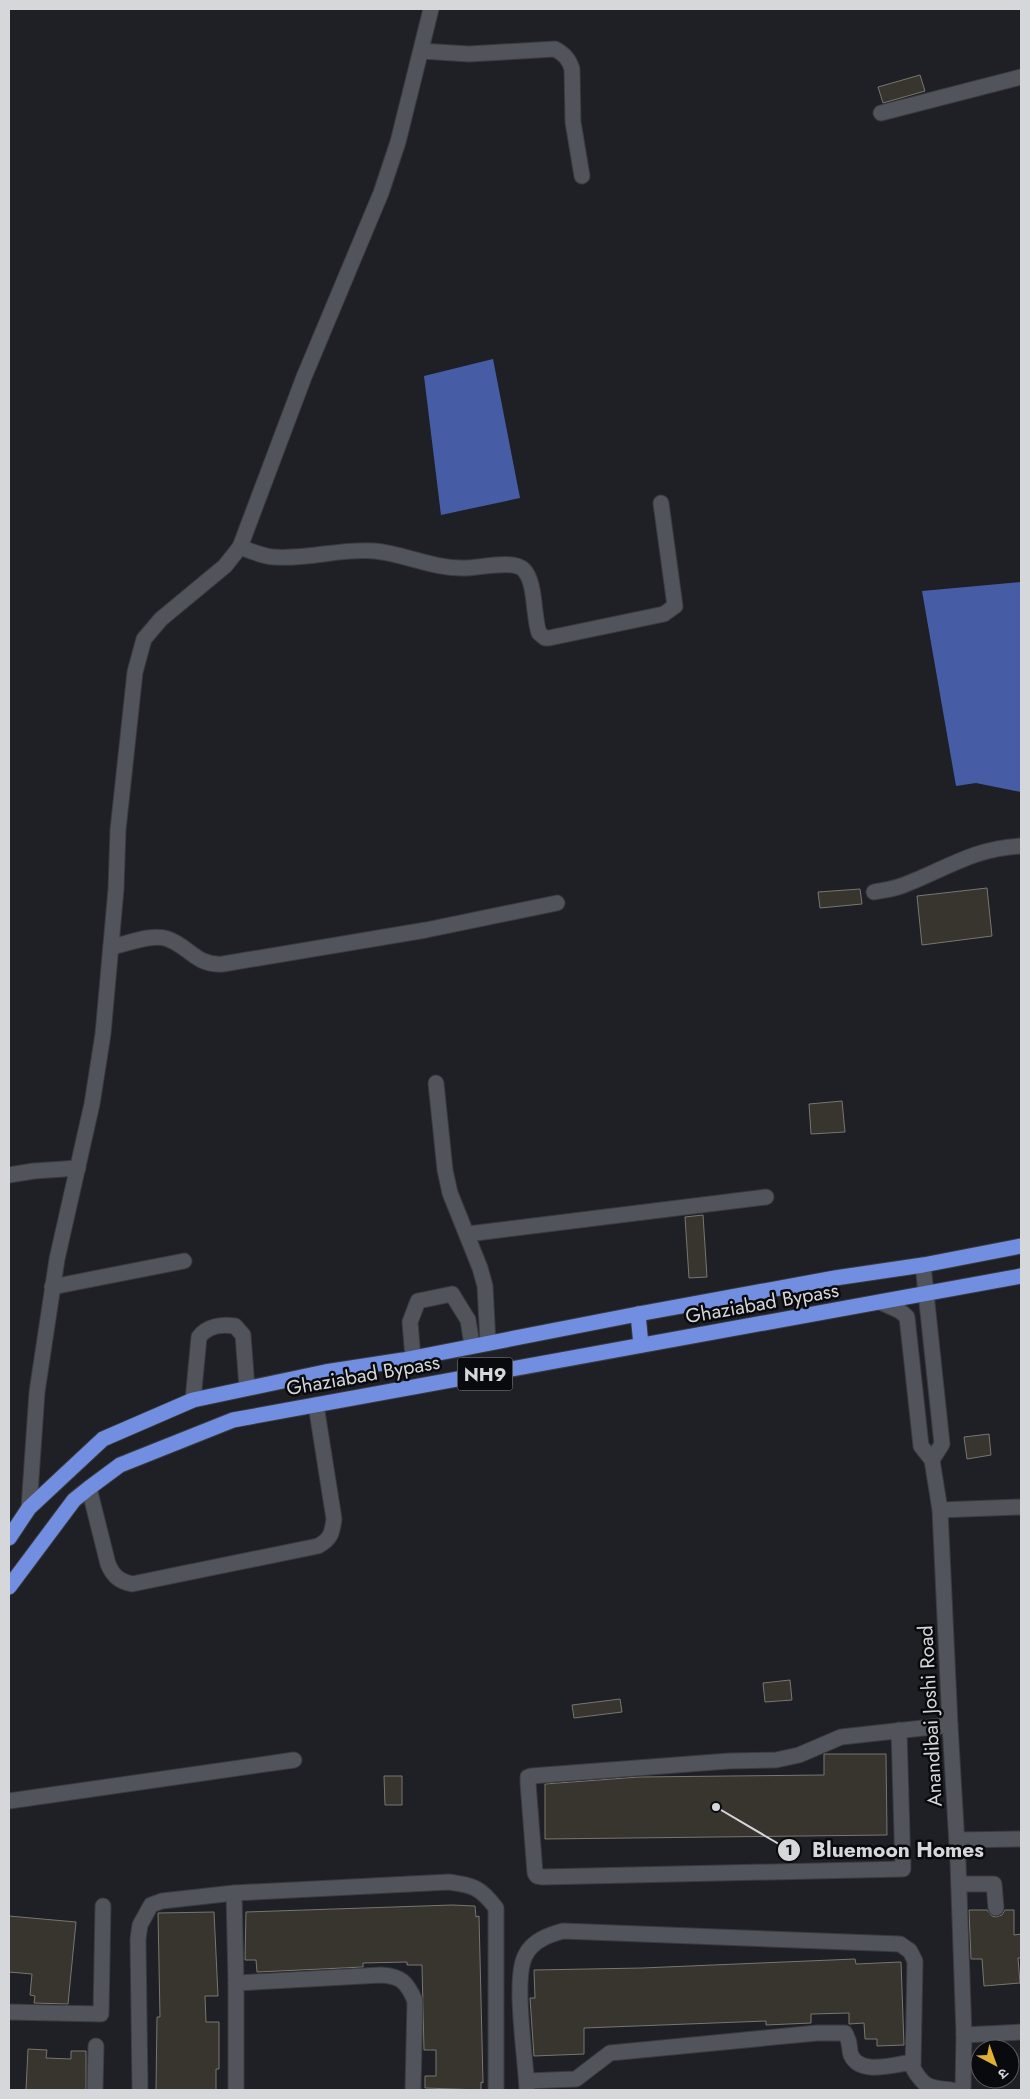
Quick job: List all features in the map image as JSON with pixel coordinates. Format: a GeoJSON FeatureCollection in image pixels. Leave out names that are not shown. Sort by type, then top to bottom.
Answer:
{"type":"FeatureCollection","features":[{"type":"Feature","properties":{"kind":"highway","name":"Ghaziabad Bypass"},"geometry":{"type":"LineString","coordinates":[[9,1538],[29,1508],[103,1439],[193,1400],[247,1388],[638,1314],[835,1278],[923,1265],[1021,1246]]}},
{"type":"Feature","properties":{"kind":"highway","name":"Ghaziabad Bypass"},"geometry":{"type":"LineString","coordinates":[[9,1587],[74,1500],[89,1488],[120,1465],[232,1420],[1021,1276]]}},
{"type":"Feature","properties":{"kind":"highway"},"geometry":{"type":"LineString","coordinates":[[638,1314],[641,1345]]}},
{"type":"Feature","properties":{"kind":"street"},"geometry":{"type":"LineString","coordinates":[[29,1508],[37,1392],[52,1287],[92,1104],[103,1034],[111,948],[118,830],[135,672],[144,639],[161,620],[225,566],[240,547],[304,376],[381,193],[398,142],[431,9]]}},
{"type":"Feature","properties":{"kind":"street"},"geometry":{"type":"LineString","coordinates":[[421,51],[469,54],[555,49],[563,54],[570,61],[572,69],[573,122],[582,176]]}},
{"type":"Feature","properties":{"kind":"street"},"geometry":{"type":"LineString","coordinates":[[881,113],[1021,77]]}},
{"type":"Feature","properties":{"kind":"street"},"geometry":{"type":"LineString","coordinates":[[240,547],[272,557],[312,557],[359,551],[391,554],[446,567],[518,566],[523,569],[529,579],[539,632],[545,638],[549,638],[664,614],[672,610],[675,602],[661,503]]}},
{"type":"Feature","properties":{"kind":"street"},"geometry":{"type":"LineString","coordinates":[[874,892],[902,886],[980,852],[1021,846]]}},
{"type":"Feature","properties":{"kind":"street"},"geometry":{"type":"LineString","coordinates":[[111,948],[146,939],[167,938],[211,965],[223,964],[426,930],[557,903]]}},
{"type":"Feature","properties":{"kind":"street"},"geometry":{"type":"LineString","coordinates":[[436,1082],[445,1170],[450,1193],[468,1234],[485,1286],[488,1343]]}},
{"type":"Feature","properties":{"kind":"street"},"geometry":{"type":"LineString","coordinates":[[9,1175],[78,1168]]}},
{"type":"Feature","properties":{"kind":"street"},"geometry":{"type":"LineString","coordinates":[[468,1234],[766,1197]]}},
{"type":"Feature","properties":{"kind":"street"},"geometry":{"type":"LineString","coordinates":[[52,1287],[184,1261]]}},
{"type":"Feature","properties":{"kind":"street"},"geometry":{"type":"LineString","coordinates":[[923,1265],[942,1444],[932,1460]]}},
{"type":"Feature","properties":{"kind":"street"},"geometry":{"type":"LineString","coordinates":[[413,1358],[410,1322],[418,1301],[452,1294],[468,1320],[472,1345]]}},
{"type":"Feature","properties":{"kind":"street","name":"Anandibai Joshi Road"},"geometry":{"type":"LineString","coordinates":[[880,1302],[900,1310],[907,1317],[921,1446],[932,1460],[940,1510],[950,1725],[958,1840],[964,2035],[962,2090]]}},
{"type":"Feature","properties":{"kind":"street"},"geometry":{"type":"LineString","coordinates":[[193,1400],[198,1337],[206,1330],[216,1326],[235,1326],[244,1335],[247,1388]]}},
{"type":"Feature","properties":{"kind":"street"},"geometry":{"type":"LineString","coordinates":[[89,1488],[108,1564],[112,1573],[121,1582],[132,1584],[318,1546],[329,1540],[334,1519],[316,1405]]}},
{"type":"Feature","properties":{"kind":"street"},"geometry":{"type":"LineString","coordinates":[[940,1510],[1021,1507]]}},
{"type":"Feature","properties":{"kind":"street"},"geometry":{"type":"LineString","coordinates":[[899,1730],[903,1869],[543,1876],[537,1876],[535,1873],[528,1777],[729,1761],[776,1760],[799,1754],[841,1737],[899,1730],[950,1725]]}},
{"type":"Feature","properties":{"kind":"street"},"geometry":{"type":"LineString","coordinates":[[9,1800],[294,1760]]}},
{"type":"Feature","properties":{"kind":"street"},"geometry":{"type":"LineString","coordinates":[[958,1840],[1021,1839]]}},
{"type":"Feature","properties":{"kind":"street"},"geometry":{"type":"LineString","coordinates":[[140,2090],[138,1939],[140,1925],[151,1905],[162,1901],[234,1893],[450,1882],[470,1884],[485,1893],[496,1908],[496,2090]]}},
{"type":"Feature","properties":{"kind":"street"},"geometry":{"type":"LineString","coordinates":[[959,1884],[994,1884],[996,1908]]}},
{"type":"Feature","properties":{"kind":"street"},"geometry":{"type":"LineString","coordinates":[[234,1893],[236,2090]]}},
{"type":"Feature","properties":{"kind":"street"},"geometry":{"type":"LineString","coordinates":[[9,2012],[101,2014],[103,1906]]}},
{"type":"Feature","properties":{"kind":"street"},"geometry":{"type":"LineString","coordinates":[[913,2062],[872,2067],[859,2064],[851,2055],[851,2042],[845,2033],[817,2033],[610,2053],[577,2085],[527,2086],[519,1981],[525,1956],[534,1944],[550,1934],[563,1931],[900,1944],[910,1951],[915,1961],[913,2068],[923,2087],[952,2090]]}},
{"type":"Feature","properties":{"kind":"street"},"geometry":{"type":"LineString","coordinates":[[236,1983],[381,1975],[393,1976],[402,1980],[410,1990],[415,2001],[414,2090]]}},
{"type":"Feature","properties":{"kind":"street"},"geometry":{"type":"LineString","coordinates":[[964,2035],[1021,2032]]}},
{"type":"Feature","properties":{"kind":"street"},"geometry":{"type":"LineString","coordinates":[[95,2090],[96,2046]]}},
{"type":"Feature","properties":{"kind":"water"},"geometry":{"type":"Polygon","coordinates":[[[493,359],[520,498],[441,515],[424,376],[493,359]]]}},
{"type":"Feature","properties":{"kind":"water"},"geometry":{"type":"Polygon","coordinates":[[[1021,582],[1021,792],[976,783],[956,786],[922,591],[1021,582]]]}},
{"type":"Feature","properties":{"kind":"building"},"geometry":{"type":"Polygon","coordinates":[[[920,75],[925,91],[883,103],[878,87],[920,75]]]}},
{"type":"Feature","properties":{"kind":"building"},"geometry":{"type":"Polygon","coordinates":[[[987,888],[992,936],[922,945],[917,896],[987,888]]]}},
{"type":"Feature","properties":{"kind":"building"},"geometry":{"type":"Polygon","coordinates":[[[860,889],[862,904],[820,908],[818,892],[860,889]]]}},
{"type":"Feature","properties":{"kind":"building"},"geometry":{"type":"Polygon","coordinates":[[[842,1101],[845,1132],[811,1134],[809,1104],[842,1101]]]}},
{"type":"Feature","properties":{"kind":"building"},"geometry":{"type":"Polygon","coordinates":[[[703,1215],[707,1277],[689,1278],[685,1217],[703,1215]]]}},
{"type":"Feature","properties":{"kind":"building"},"geometry":{"type":"Polygon","coordinates":[[[989,1434],[991,1455],[967,1459],[964,1437],[989,1434]]]}},
{"type":"Feature","properties":{"kind":"building"},"geometry":{"type":"Polygon","coordinates":[[[790,1680],[792,1700],[765,1702],[763,1683],[790,1680]]]}},
{"type":"Feature","properties":{"kind":"building"},"geometry":{"type":"Polygon","coordinates":[[[620,1699],[622,1712],[574,1718],[572,1705],[620,1699]]]}},
{"type":"Feature","properties":{"kind":"building"},"geometry":{"type":"Polygon","coordinates":[[[824,1754],[886,1754],[887,1835],[545,1839],[545,1784],[639,1777],[824,1775],[824,1754]]]}},
{"type":"Feature","properties":{"kind":"building"},"geometry":{"type":"Polygon","coordinates":[[[384,1776],[402,1776],[402,1805],[385,1805],[384,1776]]]}},
{"type":"Feature","properties":{"kind":"building"},"geometry":{"type":"Polygon","coordinates":[[[452,1905],[475,1906],[476,1917],[479,1916],[483,2083],[481,2082],[481,2090],[425,2088],[425,2076],[436,2076],[436,2050],[424,2050],[422,1965],[407,1965],[407,1962],[363,1963],[363,1967],[257,1972],[256,1960],[245,1960],[246,1912],[452,1905]]]}},
{"type":"Feature","properties":{"kind":"building"},"geometry":{"type":"Polygon","coordinates":[[[969,1910],[987,1910],[992,1916],[996,1917],[1002,1915],[1005,1910],[1014,1910],[1014,1935],[1021,1934],[1021,1958],[1018,1958],[1020,1983],[984,1986],[982,1959],[971,1959],[969,1910]]]}},
{"type":"Feature","properties":{"kind":"building"},"geometry":{"type":"Polygon","coordinates":[[[214,1912],[218,1996],[205,1996],[206,2022],[219,2022],[219,2069],[216,2069],[216,2090],[156,2090],[157,2017],[160,2017],[158,1913],[214,1912]]]}},
{"type":"Feature","properties":{"kind":"building"},"geometry":{"type":"Polygon","coordinates":[[[9,1916],[76,1922],[68,2004],[34,2003],[35,1996],[30,1995],[32,1974],[9,1972],[9,1916]]]}},
{"type":"Feature","properties":{"kind":"building"},"geometry":{"type":"Polygon","coordinates":[[[855,1959],[856,1964],[901,1962],[904,2045],[877,2046],[877,2039],[865,2039],[864,2023],[849,2024],[849,2013],[811,2014],[811,2023],[766,2025],[766,2021],[584,2028],[584,2054],[534,2056],[530,1998],[535,1998],[534,1970],[642,1968],[855,1959]]]}},
{"type":"Feature","properties":{"kind":"building"},"geometry":{"type":"Polygon","coordinates":[[[28,2049],[47,2050],[46,2058],[71,2059],[71,2051],[86,2051],[86,2090],[26,2090],[28,2049]]]}},
{"type":"Feature","properties":{"kind":"place","name":"Bluemoon Homes"},"geometry":{"type":"Point","coordinates":[716,1807]}}]}
